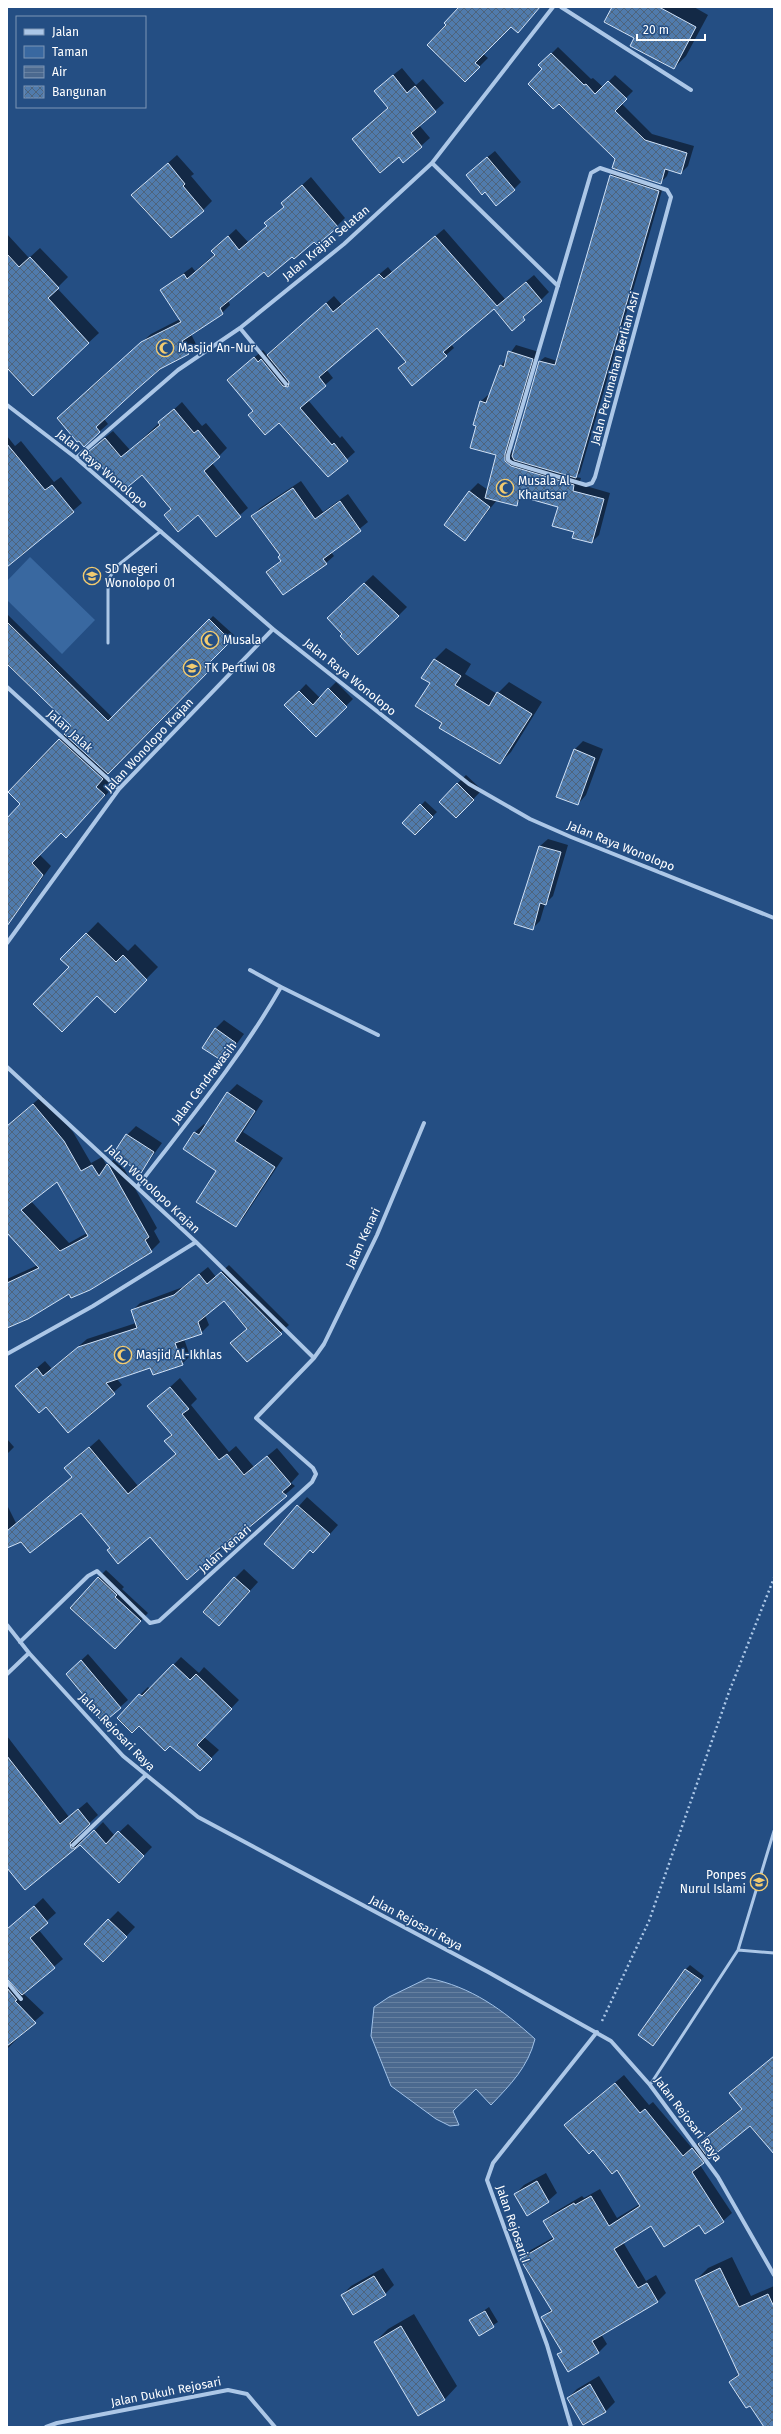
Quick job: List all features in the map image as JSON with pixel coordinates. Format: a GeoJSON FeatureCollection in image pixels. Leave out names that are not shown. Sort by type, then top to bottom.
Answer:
{"type":"FeatureCollection","features":[{"type":"Feature","properties":{"kind":"street","name":"Jalan Krajan Selatan"},"geometry":{"type":"LineString","coordinates":[[76,458],[178,370],[240,328],[344,244],[432,163],[553,7]]}},
{"type":"Feature","properties":{"kind":"street"},"geometry":{"type":"LineString","coordinates":[[561,7],[691,90]]}},
{"type":"Feature","properties":{"kind":"street"},"geometry":{"type":"LineString","coordinates":[[432,163],[558,286]]}},
{"type":"Feature","properties":{"kind":"street","name":"Jalan Perumahan Berlian Asri"},"geometry":{"type":"LineString","coordinates":[[600,168],[667,190],[670,193],[671,197],[597,469],[592,483],[586,485],[512,463],[508,460],[558,286],[591,173],[595,169],[600,168]]}},
{"type":"Feature","properties":{"kind":"street"},"geometry":{"type":"LineString","coordinates":[[240,328],[286,384]]}},
{"type":"Feature","properties":{"kind":"street","name":"Jalan Raya Wonolopo"},"geometry":{"type":"LineString","coordinates":[[7,405],[76,458],[273,628],[469,784],[536,822],[774,918]]}},
{"type":"Feature","properties":{"kind":"street","name":"Jalan Wonolopo Krajan"},"geometry":{"type":"LineString","coordinates":[[7,943],[119,789],[273,628]]}},
{"type":"Feature","properties":{"kind":"street","name":"Jalan Jalak"},"geometry":{"type":"LineString","coordinates":[[7,688],[119,789]]}},
{"type":"Feature","properties":{"kind":"street"},"geometry":{"type":"LineString","coordinates":[[250,970],[378,1035]]}},
{"type":"Feature","properties":{"kind":"street","name":"Jalan Cendrawasih"},"geometry":{"type":"LineString","coordinates":[[137,1187],[258,1028],[281,987]]}},
{"type":"Feature","properties":{"kind":"street","name":"Jalan Wonolopo Krajan"},"geometry":{"type":"LineString","coordinates":[[7,1067],[196,1242],[93,1306],[7,1354]]}},
{"type":"Feature","properties":{"kind":"street","name":"Jalan Kenari"},"geometry":{"type":"LineString","coordinates":[[20,1642],[88,1576],[97,1572],[150,1623],[159,1621],[312,1482],[316,1474],[313,1468],[256,1418],[314,1358],[324,1344],[377,1235],[424,1123]]}},
{"type":"Feature","properties":{"kind":"street"},"geometry":{"type":"LineString","coordinates":[[196,1242],[314,1358]]}},
{"type":"Feature","properties":{"kind":"street","name":"Jalan Rejosari Raya"},"geometry":{"type":"LineString","coordinates":[[7,1625],[29,1653],[123,1756],[145,1776],[198,1817],[597,2032],[611,2041],[650,2085],[718,2177],[774,2275]]}},
{"type":"Feature","properties":{"kind":"street"},"geometry":{"type":"LineString","coordinates":[[7,1674],[29,1653]]}},
{"type":"Feature","properties":{"kind":"street"},"geometry":{"type":"LineString","coordinates":[[73,1845],[145,1776]]}},
{"type":"Feature","properties":{"kind":"street"},"geometry":{"type":"LineString","coordinates":[[7,1982],[21,1999]]}},
{"type":"Feature","properties":{"kind":"street","name":"Jalan Rejosari I"},"geometry":{"type":"LineString","coordinates":[[571,2427],[547,2345],[487,2180],[493,2163],[597,2032]]}},
{"type":"Feature","properties":{"kind":"street","name":"Jalan Dukuh Rejosari"},"geometry":{"type":"LineString","coordinates":[[46,2427],[57,2423],[228,2390],[247,2394],[275,2427]]}},
{"type":"Feature","properties":{"kind":"lane"},"geometry":{"type":"LineString","coordinates":[[108,642],[108,580],[117,566],[161,531]]}},
{"type":"Feature","properties":{"kind":"lane"},"geometry":{"type":"LineString","coordinates":[[650,2085],[738,1950],[774,1831]]}},
{"type":"Feature","properties":{"kind":"lane"},"geometry":{"type":"LineString","coordinates":[[738,1950],[774,1953]]}},
{"type":"Feature","properties":{"kind":"path"},"geometry":{"type":"LineString","coordinates":[[597,2032],[649,1921],[730,1692],[774,1578]]}},
{"type":"Feature","properties":{"kind":"green space"},"geometry":{"type":"Polygon","coordinates":[[[30,557],[95,620],[62,654],[7,600],[7,581],[30,557]]]}},
{"type":"Feature","properties":{"kind":"water"},"geometry":{"type":"Polygon","coordinates":[[[428,1978],[459,1987],[486,2001],[511,2018],[535,2039],[528,2058],[518,2075],[491,2105],[476,2089],[453,2111],[459,2125],[450,2126],[436,2119],[391,2086],[371,2036],[374,2007],[389,1997],[428,1978]]]}},
{"type":"Feature","properties":{"kind":"building"},"geometry":{"type":"Polygon","coordinates":[[[459,7],[540,7],[518,33],[511,27],[475,63],[480,67],[465,82],[427,45],[446,25],[444,23],[459,7]]]}},
{"type":"Feature","properties":{"kind":"building"},"geometry":{"type":"Polygon","coordinates":[[[612,7],[659,7],[696,27],[674,69],[630,46],[634,38],[604,22],[612,7]]]}},
{"type":"Feature","properties":{"kind":"building"},"geometry":{"type":"Polygon","coordinates":[[[551,53],[595,94],[608,81],[627,99],[615,111],[645,140],[687,153],[681,174],[665,169],[661,184],[612,168],[615,159],[559,104],[553,109],[528,84],[542,69],[538,65],[551,53]]]}},
{"type":"Feature","properties":{"kind":"building"},"geometry":{"type":"Polygon","coordinates":[[[393,75],[407,93],[415,86],[436,112],[411,133],[422,147],[403,163],[399,157],[380,173],[352,139],[388,108],[374,91],[393,75]]]}},
{"type":"Feature","properties":{"kind":"building"},"geometry":{"type":"Polygon","coordinates":[[[487,157],[515,190],[496,206],[485,192],[482,195],[466,175],[487,157]]]}},
{"type":"Feature","properties":{"kind":"building"},"geometry":{"type":"Polygon","coordinates":[[[168,163],[185,184],[183,186],[204,211],[171,238],[131,195],[168,163]]]}},
{"type":"Feature","properties":{"kind":"building"},"geometry":{"type":"Polygon","coordinates":[[[610,175],[659,191],[576,478],[514,460],[512,456],[539,361],[555,365],[610,175]]]}},
{"type":"Feature","properties":{"kind":"building"},"geometry":{"type":"Polygon","coordinates":[[[302,185],[338,227],[317,245],[314,242],[294,259],[292,257],[268,277],[264,272],[220,308],[223,314],[182,341],[189,354],[160,369],[136,390],[96,427],[100,432],[84,447],[79,441],[77,442],[57,418],[141,342],[181,322],[160,290],[184,274],[187,279],[215,255],[211,251],[228,236],[239,250],[267,226],[264,223],[284,207],[281,203],[302,185]]]}},
{"type":"Feature","properties":{"kind":"building"},"geometry":{"type":"Polygon","coordinates":[[[435,236],[497,306],[526,282],[542,301],[523,317],[525,320],[512,331],[494,309],[443,352],[447,356],[412,386],[398,368],[406,362],[377,328],[319,377],[326,386],[300,408],[332,445],[334,443],[348,461],[328,477],[279,423],[265,435],[248,415],[253,411],[227,380],[254,357],[258,362],[261,359],[283,386],[288,387],[289,382],[267,355],[326,303],[333,312],[379,274],[384,279],[435,236]]]}},
{"type":"Feature","properties":{"kind":"building"},"geometry":{"type":"Polygon","coordinates":[[[7,254],[19,267],[30,257],[59,288],[48,298],[89,343],[33,396],[7,368],[7,254]]]}},
{"type":"Feature","properties":{"kind":"building"},"geometry":{"type":"Polygon","coordinates":[[[508,351],[533,359],[505,454],[505,461],[511,466],[574,485],[573,491],[604,499],[592,543],[572,538],[574,532],[552,526],[558,507],[519,496],[517,506],[485,498],[496,455],[470,448],[476,426],[473,425],[480,401],[486,403],[500,365],[504,367],[508,351]]]}},
{"type":"Feature","properties":{"kind":"building"},"geometry":{"type":"Polygon","coordinates":[[[174,409],[194,433],[198,430],[220,457],[204,471],[241,517],[216,537],[198,515],[178,532],[164,515],[171,509],[142,475],[123,491],[88,452],[105,438],[121,457],[160,425],[158,422],[174,409]]]}},
{"type":"Feature","properties":{"kind":"building"},"geometry":{"type":"Polygon","coordinates":[[[7,444],[45,490],[52,485],[74,512],[7,567],[7,444]]]}},
{"type":"Feature","properties":{"kind":"building"},"geometry":{"type":"Polygon","coordinates":[[[293,488],[315,519],[340,501],[361,531],[323,559],[327,564],[283,595],[266,572],[281,561],[278,557],[280,555],[251,516],[293,488]]]}},
{"type":"Feature","properties":{"kind":"building"},"geometry":{"type":"Polygon","coordinates":[[[469,491],[490,507],[465,541],[444,525],[469,491]]]}},
{"type":"Feature","properties":{"kind":"building"},"geometry":{"type":"Polygon","coordinates":[[[364,583],[399,616],[358,655],[340,636],[342,634],[327,618],[364,583]]]}},
{"type":"Feature","properties":{"kind":"building"},"geometry":{"type":"Polygon","coordinates":[[[209,619],[231,641],[205,667],[209,671],[108,774],[64,734],[71,726],[7,664],[7,622],[108,721],[209,619]]]}},
{"type":"Feature","properties":{"kind":"building"},"geometry":{"type":"Polygon","coordinates":[[[434,659],[461,676],[455,685],[489,706],[497,692],[532,714],[500,764],[439,728],[442,723],[415,706],[430,683],[421,678],[434,659]]]}},
{"type":"Feature","properties":{"kind":"building"},"geometry":{"type":"Polygon","coordinates":[[[328,688],[347,707],[316,737],[284,705],[299,691],[313,705],[328,688]]]}},
{"type":"Feature","properties":{"kind":"building"},"geometry":{"type":"Polygon","coordinates":[[[59,739],[103,779],[96,787],[105,795],[66,838],[61,833],[32,863],[43,875],[7,926],[7,818],[20,804],[8,792],[59,739]]]}},
{"type":"Feature","properties":{"kind":"building"},"geometry":{"type":"Polygon","coordinates":[[[574,749],[595,758],[578,805],[556,797],[574,749]]]}},
{"type":"Feature","properties":{"kind":"building"},"geometry":{"type":"Polygon","coordinates":[[[457,783],[474,800],[456,818],[439,802],[457,783]]]}},
{"type":"Feature","properties":{"kind":"building"},"geometry":{"type":"Polygon","coordinates":[[[420,804],[433,817],[415,835],[402,823],[420,804]]]}},
{"type":"Feature","properties":{"kind":"building"},"geometry":{"type":"Polygon","coordinates":[[[539,846],[561,852],[546,905],[540,903],[533,930],[514,924],[539,846]]]}},
{"type":"Feature","properties":{"kind":"building"},"geometry":{"type":"Polygon","coordinates":[[[86,933],[116,962],[123,955],[147,980],[115,1013],[97,996],[62,1032],[33,1004],[69,967],[60,959],[86,933]]]}},
{"type":"Feature","properties":{"kind":"building"},"geometry":{"type":"Polygon","coordinates":[[[215,1028],[236,1043],[224,1062],[202,1048],[215,1028]]]}},
{"type":"Feature","properties":{"kind":"building"},"geometry":{"type":"Polygon","coordinates":[[[227,1092],[255,1111],[235,1141],[275,1167],[236,1227],[196,1202],[216,1171],[183,1149],[194,1132],[199,1135],[227,1092]]]}},
{"type":"Feature","properties":{"kind":"building"},"geometry":{"type":"Polygon","coordinates":[[[33,1104],[64,1141],[81,1171],[92,1165],[99,1176],[107,1164],[149,1237],[145,1240],[152,1252],[90,1290],[71,1298],[69,1294],[28,1319],[7,1328],[7,1283],[39,1268],[7,1233],[7,1126],[33,1104]],[[57,1182],[21,1210],[60,1251],[88,1236],[57,1182]]]}},
{"type":"Feature","properties":{"kind":"building"},"geometry":{"type":"Polygon","coordinates":[[[126,1134],[154,1152],[141,1173],[113,1154],[126,1134]]]}},
{"type":"Feature","properties":{"kind":"building"},"geometry":{"type":"Polygon","coordinates":[[[221,1272],[282,1334],[247,1362],[230,1343],[247,1329],[224,1301],[198,1322],[202,1334],[175,1343],[183,1365],[153,1375],[150,1368],[106,1383],[115,1394],[68,1433],[46,1407],[39,1413],[15,1386],[37,1368],[43,1376],[78,1347],[137,1328],[131,1310],[174,1295],[199,1274],[207,1284],[221,1272]]]}},
{"type":"Feature","properties":{"kind":"building"},"geometry":{"type":"Polygon","coordinates":[[[170,1387],[189,1409],[182,1414],[219,1460],[227,1454],[244,1475],[267,1456],[291,1484],[282,1492],[287,1496],[247,1529],[244,1528],[210,1556],[212,1558],[187,1580],[150,1537],[118,1564],[107,1550],[110,1548],[81,1513],[30,1553],[21,1542],[7,1548],[7,1531],[72,1477],[64,1468],[89,1447],[128,1494],[176,1454],[164,1441],[172,1435],[147,1406],[170,1387]]]}},
{"type":"Feature","properties":{"kind":"building"},"geometry":{"type":"Polygon","coordinates":[[[297,1505],[330,1534],[313,1553],[310,1550],[293,1569],[264,1544],[297,1505]]]}},
{"type":"Feature","properties":{"kind":"building"},"geometry":{"type":"Polygon","coordinates":[[[98,1577],[117,1595],[115,1597],[141,1621],[115,1649],[70,1608],[98,1577]]]}},
{"type":"Feature","properties":{"kind":"building"},"geometry":{"type":"Polygon","coordinates":[[[234,1577],[250,1591],[219,1626],[203,1612],[234,1577]]]}},
{"type":"Feature","properties":{"kind":"building"},"geometry":{"type":"Polygon","coordinates":[[[81,1660],[121,1708],[103,1723],[83,1699],[85,1697],[66,1674],[81,1660]]]}},
{"type":"Feature","properties":{"kind":"building"},"geometry":{"type":"Polygon","coordinates":[[[173,1664],[190,1680],[196,1674],[232,1709],[197,1745],[212,1759],[200,1771],[170,1746],[165,1751],[139,1726],[132,1733],[117,1718],[139,1694],[142,1696],[173,1664]]]}},
{"type":"Feature","properties":{"kind":"building"},"geometry":{"type":"Polygon","coordinates":[[[7,1756],[60,1824],[78,1809],[90,1824],[70,1843],[71,1848],[75,1848],[94,1830],[106,1844],[118,1831],[144,1856],[119,1883],[80,1845],[25,1890],[7,1868],[7,1756]]]}},
{"type":"Feature","properties":{"kind":"building"},"geometry":{"type":"Polygon","coordinates":[[[34,1906],[48,1923],[30,1938],[55,1968],[22,1995],[7,1979],[7,1929],[34,1906]]]}},
{"type":"Feature","properties":{"kind":"building"},"geometry":{"type":"Polygon","coordinates":[[[108,1919],[127,1937],[103,1962],[84,1944],[108,1919]]]}},
{"type":"Feature","properties":{"kind":"building"},"geometry":{"type":"Polygon","coordinates":[[[685,1969],[701,1980],[653,2046],[638,2035],[685,1969]]]}},
{"type":"Feature","properties":{"kind":"building"},"geometry":{"type":"Polygon","coordinates":[[[7,1988],[17,2000],[15,2001],[36,2023],[7,2046],[7,1988]]]}},
{"type":"Feature","properties":{"kind":"building"},"geometry":{"type":"Polygon","coordinates":[[[774,2056],[774,2154],[750,2126],[709,2159],[698,2144],[742,2109],[729,2093],[774,2056]]]}},
{"type":"Feature","properties":{"kind":"building"},"geometry":{"type":"Polygon","coordinates":[[[615,2083],[640,2113],[645,2109],[683,2156],[692,2148],[704,2163],[692,2172],[724,2222],[705,2234],[699,2225],[664,2247],[651,2226],[614,2249],[638,2288],[647,2283],[658,2302],[592,2341],[599,2353],[568,2372],[557,2354],[562,2352],[541,2317],[552,2311],[520,2259],[554,2239],[543,2221],[574,2203],[575,2205],[591,2196],[609,2226],[640,2206],[617,2170],[612,2174],[593,2150],[589,2154],[564,2125],[615,2083]]]}},
{"type":"Feature","properties":{"kind":"building"},"geometry":{"type":"Polygon","coordinates":[[[537,2181],[549,2202],[527,2216],[514,2194],[537,2181]]]}},
{"type":"Feature","properties":{"kind":"building"},"geometry":{"type":"Polygon","coordinates":[[[720,2268],[739,2307],[768,2294],[774,2307],[774,2427],[764,2427],[750,2406],[746,2408],[729,2382],[739,2375],[695,2280],[720,2268]]]}},
{"type":"Feature","properties":{"kind":"building"},"geometry":{"type":"Polygon","coordinates":[[[374,2276],[386,2295],[353,2315],[341,2295],[374,2276]]]}},
{"type":"Feature","properties":{"kind":"building"},"geometry":{"type":"Polygon","coordinates":[[[485,2311],[494,2327],[479,2336],[469,2320],[485,2311]]]}},
{"type":"Feature","properties":{"kind":"building"},"geometry":{"type":"Polygon","coordinates":[[[401,2326],[445,2400],[418,2416],[374,2342],[401,2326]]]}},
{"type":"Feature","properties":{"kind":"building"},"geometry":{"type":"Polygon","coordinates":[[[590,2384],[606,2412],[583,2425],[567,2398],[590,2384]]]}},
{"type":"Feature","properties":{"kind":"place","name":"Masjid An-Nur"},"geometry":{"type":"Point","coordinates":[165,348]}},
{"type":"Feature","properties":{"kind":"place","name":"Musala Al Khautsar"},"geometry":{"type":"Point","coordinates":[505,488]}},
{"type":"Feature","properties":{"kind":"place","name":"SD Negeri Wonolopo 01"},"geometry":{"type":"Point","coordinates":[92,576]}},
{"type":"Feature","properties":{"kind":"place","name":"Musala"},"geometry":{"type":"Point","coordinates":[210,640]}},
{"type":"Feature","properties":{"kind":"place","name":"TK Pertiwi 08"},"geometry":{"type":"Point","coordinates":[192,668]}},
{"type":"Feature","properties":{"kind":"place","name":"Masjid Al-Ikhlas"},"geometry":{"type":"Point","coordinates":[123,1355]}},
{"type":"Feature","properties":{"kind":"place","name":"Ponpes Nurul Islami"},"geometry":{"type":"Point","coordinates":[759,1882]}}]}
